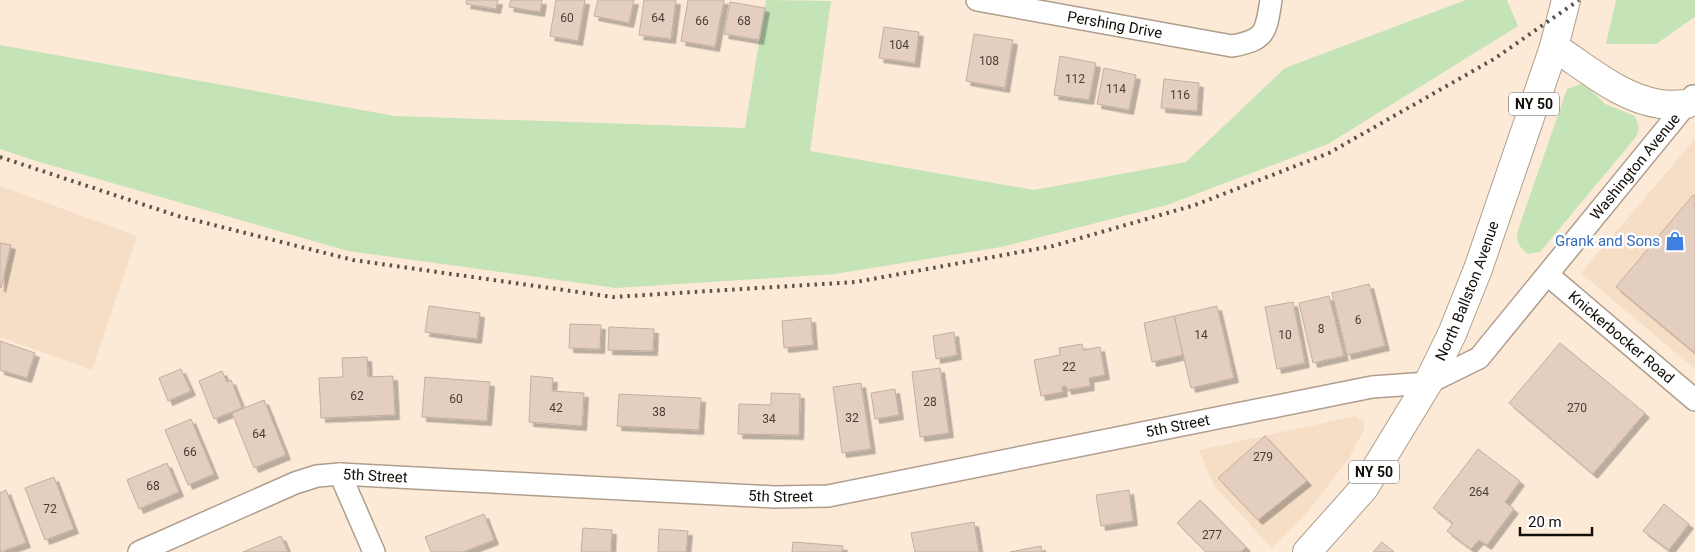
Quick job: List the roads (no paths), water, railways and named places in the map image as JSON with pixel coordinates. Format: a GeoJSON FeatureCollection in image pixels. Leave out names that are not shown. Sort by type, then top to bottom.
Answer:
{"type":"FeatureCollection","features":[{"type":"Feature","properties":{"kind":"main road","name":"North Ballston Avenue"},"geometry":{"type":"LineString","coordinates":[[1307,552],[1364,488],[1428,383],[1452,334],[1478,269],[1554,47],[1566,0]]}},
{"type":"Feature","properties":{"kind":"main road"},"geometry":{"type":"LineString","coordinates":[[1554,47],[1621,91],[1641,100],[1662,105],[1691,98]]}},
{"type":"Feature","properties":{"kind":"street","name":"Pershing Drive"},"geometry":{"type":"LineString","coordinates":[[977,0],[1232,46],[1251,43],[1265,31],[1271,0]]}},
{"type":"Feature","properties":{"kind":"street","name":"Washington Avenue"},"geometry":{"type":"LineString","coordinates":[[1428,383],[1479,358],[1691,98]]}},
{"type":"Feature","properties":{"kind":"street","name":"Knickerbocker Road"},"geometry":{"type":"LineString","coordinates":[[1548,274],[1695,400]]}},
{"type":"Feature","properties":{"kind":"street","name":"5th Street"},"geometry":{"type":"LineString","coordinates":[[139,552],[295,483],[317,476],[340,474],[775,497],[828,496],[1372,387],[1428,383]]}},
{"type":"Feature","properties":{"kind":"street"},"geometry":{"type":"LineString","coordinates":[[340,474],[374,552]]}},
{"type":"Feature","properties":{"kind":"railway"},"geometry":{"type":"LineString","coordinates":[[0,157],[178,216],[353,260],[613,297],[856,282],[1053,246],[1195,205],[1329,153],[1494,59],[1579,0]]}},
{"type":"Feature","properties":{"kind":"place","name":"Grank and Sons"},"geometry":{"type":"Point","coordinates":[1675,241]}}]}
